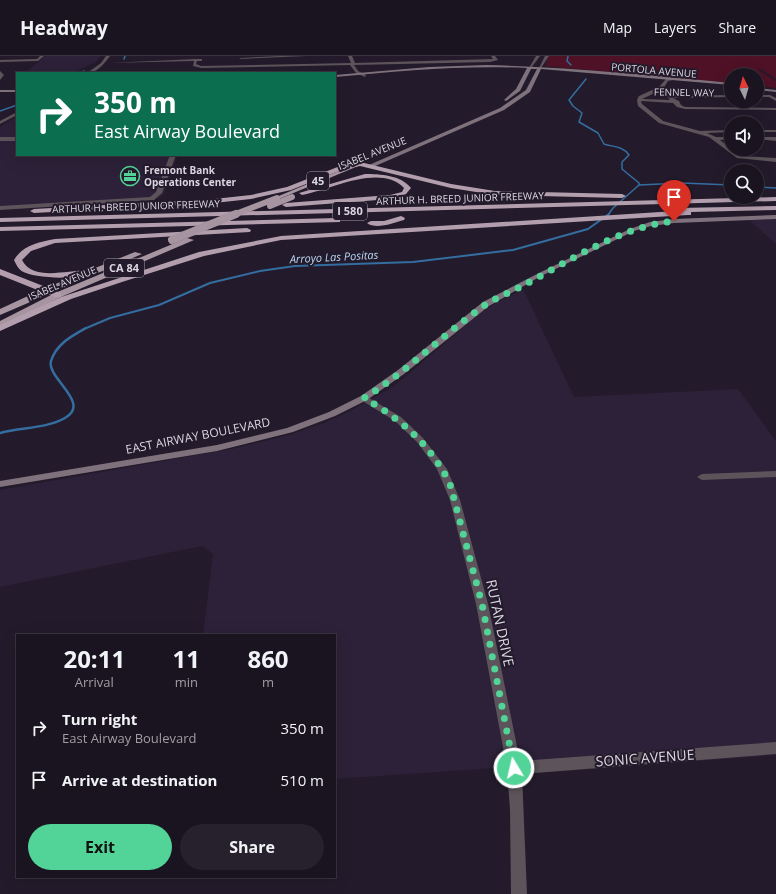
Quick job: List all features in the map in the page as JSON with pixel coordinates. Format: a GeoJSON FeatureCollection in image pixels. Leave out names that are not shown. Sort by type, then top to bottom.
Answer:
{"type":"FeatureCollection","features":[{"type":"Feature","properties":{"kind":"highway"},"geometry":{"type":"LineString","coordinates":[[0,213],[245,198],[282,191],[342,167],[360,164],[452,186],[488,192],[524,195],[724,196]]}},
{"type":"Feature","properties":{"kind":"highway","name":"ISABEL AVENUE"},"geometry":{"type":"LineString","coordinates":[[0,312],[46,291],[360,164]]}},
{"type":"Feature","properties":{"kind":"highway","name":"ISABEL AVENUE"},"geometry":{"type":"LineString","coordinates":[[0,324],[58,295],[370,166]]}},
{"type":"Feature","properties":{"kind":"highway"},"geometry":{"type":"LineString","coordinates":[[100,217],[111,214],[382,199],[404,193],[408,188],[406,184],[393,179],[376,175],[363,175],[349,178],[317,191],[302,193]]}},
{"type":"Feature","properties":{"kind":"highway","name":"ARTHUR H. BREED JUNIOR FREEWAY"},"geometry":{"type":"LineString","coordinates":[[764,198],[776,199]]}},
{"type":"Feature","properties":{"kind":"highway","name":"ARTHUR H. BREED JUNIOR FREEWAY"},"geometry":{"type":"LineString","coordinates":[[0,220],[646,203],[724,200]]}},
{"type":"Feature","properties":{"kind":"highway"},"geometry":{"type":"LineString","coordinates":[[0,328],[68,297],[196,256],[280,238],[319,234],[584,219],[635,213],[690,213],[711,209],[776,208]]}},
{"type":"Feature","properties":{"kind":"highway","name":"ARTHUR H. BREED JUNIOR FREEWAY"},"geometry":{"type":"LineString","coordinates":[[515,215],[592,212],[635,213]]}},
{"type":"Feature","properties":{"kind":"highway","name":"ARTHUR H. BREED JUNIOR FREEWAY"},"geometry":{"type":"LineString","coordinates":[[92,273],[48,276],[22,267],[18,260],[19,256],[28,250],[45,243],[60,241],[384,223],[405,218],[363,219]]}},
{"type":"Feature","properties":{"kind":"highway","name":"ARTHUR H. BREED JUNIOR FREEWAY"},"geometry":{"type":"LineString","coordinates":[[0,229],[347,219]]}},
{"type":"Feature","properties":{"kind":"highway"},"geometry":{"type":"LineString","coordinates":[[0,272],[58,295]]}},
{"type":"Feature","properties":{"kind":"main road","name":"PORTOLA AVENUE"},"geometry":{"type":"LineString","coordinates":[[336,77],[446,70],[529,68],[724,84]]}},
{"type":"Feature","properties":{"kind":"main road","name":"ISABEL AVENUE"},"geometry":{"type":"LineString","coordinates":[[360,164],[490,110],[518,90],[529,68]]}},
{"type":"Feature","properties":{"kind":"main road","name":"ISABEL AVENUE"},"geometry":{"type":"LineString","coordinates":[[370,166],[493,114],[528,91],[540,69]]}},
{"type":"Feature","properties":{"kind":"main road"},"geometry":{"type":"LineString","coordinates":[[764,89],[776,90]]}},
{"type":"Feature","properties":{"kind":"main road"},"geometry":{"type":"LineString","coordinates":[[0,92],[16,92]]}},
{"type":"Feature","properties":{"kind":"main road","name":"EAST AIRWAY BOULEVARD"},"geometry":{"type":"LineString","coordinates":[[0,484],[243,442],[313,422],[364,398],[401,372],[486,304],[539,275],[632,230],[650,224],[674,221],[776,217]]}},
{"type":"Feature","properties":{"kind":"street"},"geometry":{"type":"LineString","coordinates":[[0,61],[38,60],[42,56]]}},
{"type":"Feature","properties":{"kind":"street"},"geometry":{"type":"LineString","coordinates":[[90,72],[102,64],[108,56]]}},
{"type":"Feature","properties":{"kind":"street"},"geometry":{"type":"LineString","coordinates":[[169,61],[171,56]]}},
{"type":"Feature","properties":{"kind":"street"},"geometry":{"type":"LineString","coordinates":[[234,59],[305,56],[312,65]]}},
{"type":"Feature","properties":{"kind":"street"},"geometry":{"type":"LineString","coordinates":[[350,56],[354,64],[352,65],[354,69],[363,75]]}},
{"type":"Feature","properties":{"kind":"street"},"geometry":{"type":"LineString","coordinates":[[360,60],[496,60],[493,56]]}},
{"type":"Feature","properties":{"kind":"street"},"geometry":{"type":"LineString","coordinates":[[529,68],[538,56]]}},
{"type":"Feature","properties":{"kind":"street"},"geometry":{"type":"LineString","coordinates":[[540,69],[547,56]]}},
{"type":"Feature","properties":{"kind":"street"},"geometry":{"type":"LineString","coordinates":[[98,72],[111,63],[115,58]]}},
{"type":"Feature","properties":{"kind":"street"},"geometry":{"type":"LineString","coordinates":[[196,60],[194,65],[196,66],[354,64],[413,59]]}},
{"type":"Feature","properties":{"kind":"street"},"geometry":{"type":"LineString","coordinates":[[111,63],[208,60]]}},
{"type":"Feature","properties":{"kind":"street"},"geometry":{"type":"LineString","coordinates":[[334,60],[336,64]]}},
{"type":"Feature","properties":{"kind":"street"},"geometry":{"type":"LineString","coordinates":[[0,72],[2,75],[0,79]]}},
{"type":"Feature","properties":{"kind":"street"},"geometry":{"type":"LineString","coordinates":[[668,79],[663,86],[643,95],[639,100],[641,106],[661,122],[716,139],[741,158],[776,160]]}},
{"type":"Feature","properties":{"kind":"street"},"geometry":{"type":"LineString","coordinates":[[724,96],[669,96],[673,102],[687,108],[776,108]]}},
{"type":"Feature","properties":{"kind":"street"},"geometry":{"type":"LineString","coordinates":[[764,96],[769,96],[776,101]]}},
{"type":"Feature","properties":{"kind":"street","name":"FENNEL WAY"},"geometry":{"type":"LineString","coordinates":[[639,100],[724,102]]}},
{"type":"Feature","properties":{"kind":"street"},"geometry":{"type":"LineString","coordinates":[[768,102],[776,101]]}},
{"type":"Feature","properties":{"kind":"street"},"geometry":{"type":"LineString","coordinates":[[0,123],[16,114]]}},
{"type":"Feature","properties":{"kind":"street"},"geometry":{"type":"LineString","coordinates":[[700,133],[713,130],[724,131]]}},
{"type":"Feature","properties":{"kind":"street"},"geometry":{"type":"LineString","coordinates":[[764,131],[776,131]]}},
{"type":"Feature","properties":{"kind":"street"},"geometry":{"type":"LineString","coordinates":[[0,139],[16,138]]}},
{"type":"Feature","properties":{"kind":"street"},"geometry":{"type":"LineString","coordinates":[[716,139],[724,138]]}},
{"type":"Feature","properties":{"kind":"street"},"geometry":{"type":"LineString","coordinates":[[764,138],[776,139]]}},
{"type":"Feature","properties":{"kind":"street"},"geometry":{"type":"LineString","coordinates":[[0,208],[142,200],[156,197],[174,156]]}},
{"type":"Feature","properties":{"kind":"street","name":"RUTAN DRIVE"},"geometry":{"type":"LineString","coordinates":[[364,398],[398,419],[420,440],[442,468],[450,484],[482,604],[514,768],[519,894]]}},
{"type":"Feature","properties":{"kind":"street"},"geometry":{"type":"LineString","coordinates":[[702,477],[776,474]]}},
{"type":"Feature","properties":{"kind":"street","name":"SONIC AVENUE"},"geometry":{"type":"LineString","coordinates":[[514,768],[776,748]]}},
{"type":"Feature","properties":{"kind":"shaded area"},"geometry":{"type":"Polygon","coordinates":[[[45,56],[101,56],[96,62],[74,72],[26,72],[45,56]]]}},
{"type":"Feature","properties":{"kind":"shaded area"},"geometry":{"type":"Polygon","coordinates":[[[549,56],[776,56],[776,79],[764,71],[764,68],[757,67],[758,68],[724,68],[724,82],[545,66],[549,56]]]}},
{"type":"Feature","properties":{"kind":"shaded area"},"geometry":{"type":"Polygon","coordinates":[[[764,74],[776,81],[776,88],[764,87],[764,74]]]}},
{"type":"Feature","properties":{"kind":"shaded area"},"geometry":{"type":"Polygon","coordinates":[[[16,117],[16,156],[178,156],[164,194],[161,197],[146,201],[0,210],[0,127],[16,117]]]}},
{"type":"Feature","properties":{"kind":"shaded area"},"geometry":{"type":"Polygon","coordinates":[[[776,219],[776,244],[749,220],[776,219]]]}},
{"type":"Feature","properties":{"kind":"shaded area"},"geometry":{"type":"Polygon","coordinates":[[[523,289],[574,397],[738,389],[776,441],[776,755],[554,772],[495,768],[336,779],[336,634],[203,634],[213,554],[202,546],[0,587],[0,490],[236,448],[289,435],[324,423],[352,410],[394,386],[478,315],[494,304],[523,289]]]}},
{"type":"Feature","properties":{"kind":"waterway"},"geometry":{"type":"LineString","coordinates":[[568,56],[567,61],[571,65]]}},
{"type":"Feature","properties":{"kind":"waterway"},"geometry":{"type":"LineString","coordinates":[[586,79],[569,100],[573,106],[582,113],[579,122],[598,133],[604,144],[621,148],[627,152],[629,155],[622,162],[622,169],[639,183],[639,185]]}},
{"type":"Feature","properties":{"kind":"waterway"},"geometry":{"type":"LineString","coordinates":[[0,111],[16,105]]}},
{"type":"Feature","properties":{"kind":"waterway","name":"Arroyo Las Positas"},"geometry":{"type":"LineString","coordinates":[[639,185],[682,183],[724,185]]}},
{"type":"Feature","properties":{"kind":"waterway","name":"Arroyo Las Positas"},"geometry":{"type":"LineString","coordinates":[[608,214],[613,208],[639,185]]}},
{"type":"Feature","properties":{"kind":"waterway","name":"Arroyo Las Positas"},"geometry":{"type":"LineString","coordinates":[[764,187],[776,188]]}},
{"type":"Feature","properties":{"kind":"waterway","name":"Arroyo Las Positas"},"geometry":{"type":"LineString","coordinates":[[85,329],[110,318],[159,305],[210,283],[260,271],[295,266],[413,262],[513,250],[588,229],[608,214]]}},
{"type":"Feature","properties":{"kind":"waterway","name":"Arroyo Las Positas"},"geometry":{"type":"LineString","coordinates":[[0,433],[57,422],[72,412],[74,405],[51,368],[51,361],[53,355],[61,345],[70,337],[85,329]]}},
{"type":"Feature","properties":{"kind":"place","name":"Fremont Bank Operations Center"},"geometry":{"type":"Point","coordinates":[130,176]}},
{"type":"Feature","properties":{"kind":"route"},"geometry":{"type":"LineString","coordinates":[[514,768],[482,604],[450,484],[442,468],[431,452],[420,440],[398,419],[364,398],[378,390],[471,314],[486,304],[523,286],[539,275],[632,230],[650,224],[674,221]]}}]}
